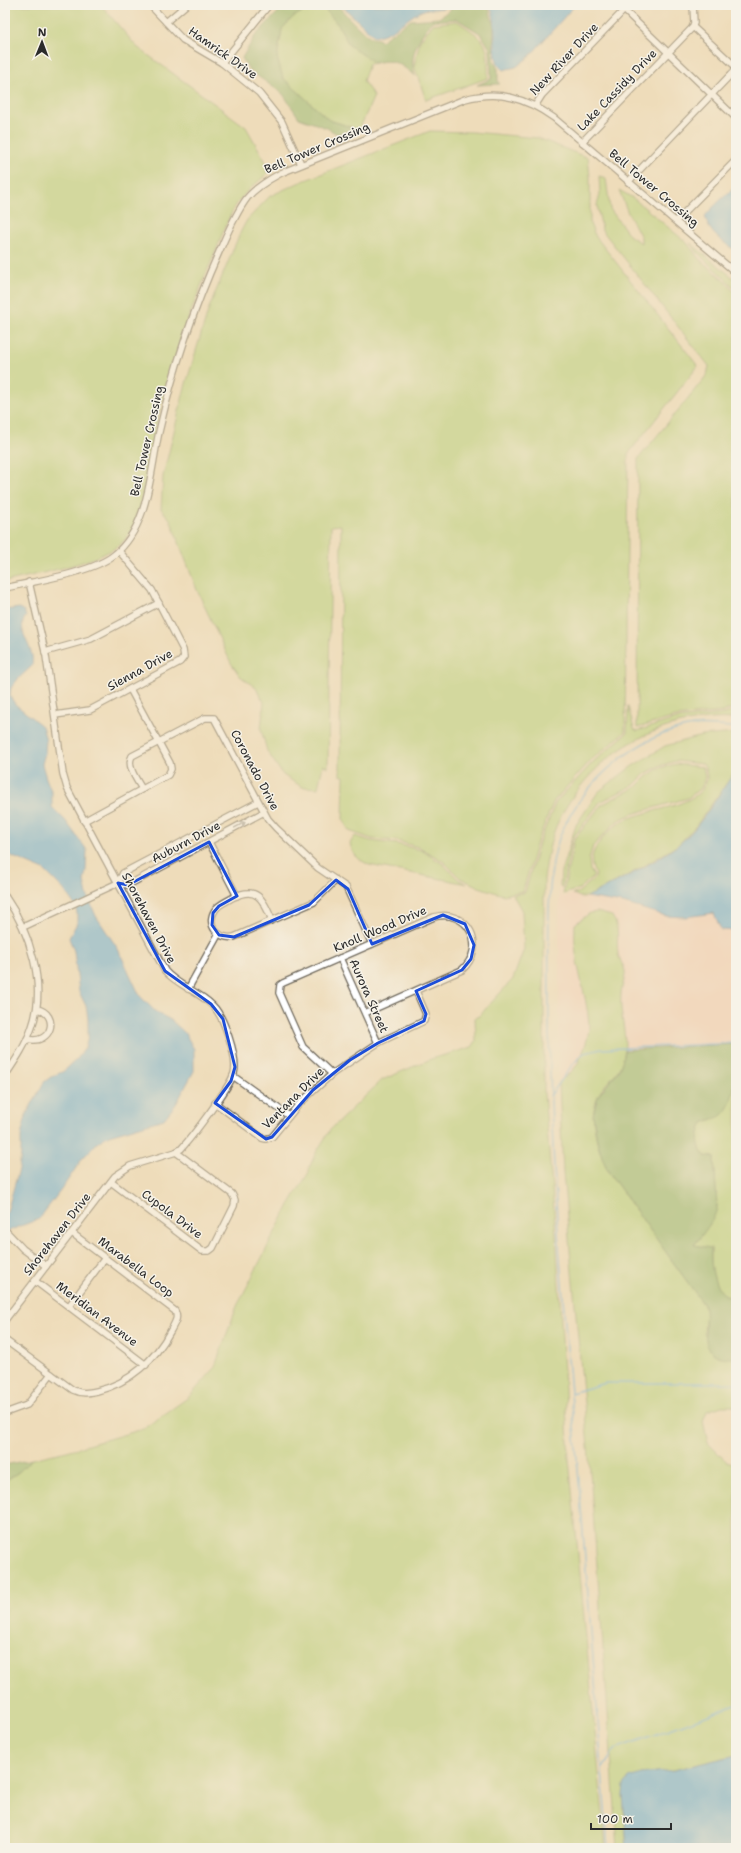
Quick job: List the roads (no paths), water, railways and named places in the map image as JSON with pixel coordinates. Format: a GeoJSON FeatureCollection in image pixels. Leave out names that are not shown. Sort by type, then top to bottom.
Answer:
{"type":"FeatureCollection","features":[{"type":"Feature","properties":{"kind":"street","name":"Hamrick Drive"},"geometry":{"type":"LineString","coordinates":[[150,5],[190,45],[222,63],[248,83],[269,104],[284,126],[301,164]]}},
{"type":"Feature","properties":{"kind":"street"},"geometry":{"type":"LineString","coordinates":[[166,22],[186,5]]}},
{"type":"Feature","properties":{"kind":"street"},"geometry":{"type":"LineString","coordinates":[[222,63],[269,5]]}},
{"type":"Feature","properties":{"kind":"street","name":"New River Drive"},"geometry":{"type":"LineString","coordinates":[[535,106],[542,95],[625,11],[629,5]]}},
{"type":"Feature","properties":{"kind":"street"},"geometry":{"type":"LineString","coordinates":[[628,182],[736,68],[693,27],[693,5]]}},
{"type":"Feature","properties":{"kind":"street"},"geometry":{"type":"LineString","coordinates":[[625,11],[736,118]]}},
{"type":"Feature","properties":{"kind":"street","name":"Lake Cassidy Drive"},"geometry":{"type":"LineString","coordinates":[[582,142],[693,27]]}},
{"type":"Feature","properties":{"kind":"street","name":"Bell Tower Crossing"},"geometry":{"type":"LineString","coordinates":[[5,588],[89,568],[106,560],[119,551],[132,536],[140,519],[159,430],[177,364],[202,292],[226,235],[240,208],[256,189],[270,178],[301,164],[472,97],[494,95],[508,96],[535,106],[554,118],[736,273]]}},
{"type":"Feature","properties":{"kind":"street"},"geometry":{"type":"LineString","coordinates":[[676,221],[736,160]]}},
{"type":"Feature","properties":{"kind":"street","name":"Sienna Drive"},"geometry":{"type":"LineString","coordinates":[[54,715],[90,710],[180,662],[184,657],[184,650],[152,590],[119,551]]}},
{"type":"Feature","properties":{"kind":"street","name":"Shorehaven Drive"},"geometry":{"type":"LineString","coordinates":[[5,1320],[110,1182],[120,1172],[130,1166],[176,1152],[185,1144],[234,1076],[235,1062],[226,1027],[221,1016],[211,1004],[176,982],[165,971],[64,781],[44,652],[29,582]]}},
{"type":"Feature","properties":{"kind":"street"},"geometry":{"type":"LineString","coordinates":[[44,652],[91,639],[158,603]]}},
{"type":"Feature","properties":{"kind":"street"},"geometry":{"type":"LineString","coordinates":[[84,821],[168,776],[170,772],[170,763],[130,689]]}},
{"type":"Feature","properties":{"kind":"street","name":"Coronado Drive"},"geometry":{"type":"LineString","coordinates":[[142,789],[130,766],[132,756],[205,718],[214,718],[264,812],[276,828],[311,861],[336,880],[341,882],[348,889],[372,944]]}},
{"type":"Feature","properties":{"kind":"street","name":"Auburn Drive"},"geometry":{"type":"LineString","coordinates":[[118,883],[123,873],[258,802]]}},
{"type":"Feature","properties":{"kind":"street","name":"Auburn Drive"},"geometry":{"type":"LineString","coordinates":[[23,927],[118,883],[128,885],[264,812]]}},
{"type":"Feature","properties":{"kind":"street"},"geometry":{"type":"LineString","coordinates":[[209,842],[237,896]]}},
{"type":"Feature","properties":{"kind":"street"},"geometry":{"type":"LineString","coordinates":[[272,920],[265,904],[259,897],[247,893],[237,896],[219,906],[213,913],[212,925],[218,935],[225,938],[234,937],[314,902],[336,880]]}},
{"type":"Feature","properties":{"kind":"street"},"geometry":{"type":"LineString","coordinates":[[5,896],[23,927],[35,966],[37,1009],[27,1039],[5,1076]]}},
{"type":"Feature","properties":{"kind":"street","name":"Knoll Wood Drive"},"geometry":{"type":"LineString","coordinates":[[332,1074],[303,1047],[278,991],[283,983],[438,916],[452,916],[465,924],[471,931],[474,940],[473,954],[469,963],[458,972],[365,1013]]}},
{"type":"Feature","properties":{"kind":"street"},"geometry":{"type":"LineString","coordinates":[[188,989],[218,935]]}},
{"type":"Feature","properties":{"kind":"street","name":"Aurora Street"},"geometry":{"type":"LineString","coordinates":[[340,958],[378,1043]]}},
{"type":"Feature","properties":{"kind":"street","name":"Ventana Drive"},"geometry":{"type":"LineString","coordinates":[[215,1103],[266,1139],[272,1137],[289,1116],[332,1074],[378,1043],[424,1021],[426,1014],[416,991]]}},
{"type":"Feature","properties":{"kind":"street"},"geometry":{"type":"LineString","coordinates":[[27,1039],[40,1040],[46,1035],[50,1027],[48,1015],[37,1009]]}},
{"type":"Feature","properties":{"kind":"street"},"geometry":{"type":"LineString","coordinates":[[234,1076],[289,1116]]}},
{"type":"Feature","properties":{"kind":"street","name":"Cupola Drive"},"geometry":{"type":"LineString","coordinates":[[110,1182],[202,1251],[209,1251],[213,1248],[234,1206],[235,1200],[232,1194],[176,1152]]}},
{"type":"Feature","properties":{"kind":"street"},"geometry":{"type":"LineString","coordinates":[[5,1230],[23,1249],[46,1266]]}},
{"type":"Feature","properties":{"kind":"street","name":"Marabella Loop"},"geometry":{"type":"LineString","coordinates":[[5,1340],[73,1390],[88,1393],[101,1390],[123,1381],[146,1365],[167,1337],[177,1320],[177,1313],[173,1308],[72,1233]]}},
{"type":"Feature","properties":{"kind":"street"},"geometry":{"type":"LineString","coordinates":[[69,1306],[105,1258]]}},
{"type":"Feature","properties":{"kind":"street","name":"Meridian Avenue"},"geometry":{"type":"LineString","coordinates":[[35,1280],[146,1365]]}},
{"type":"Feature","properties":{"kind":"street"},"geometry":{"type":"LineString","coordinates":[[5,1412],[27,1405],[51,1374]]}},
{"type":"Feature","properties":{"kind":"water"},"geometry":{"type":"Polygon","coordinates":[[[341,5],[451,5],[444,8],[421,11],[393,30],[374,36],[341,5]]]}},
{"type":"Feature","properties":{"kind":"water"},"geometry":{"type":"Polygon","coordinates":[[[489,5],[575,5],[529,57],[516,67],[503,70],[496,58],[494,21],[489,5]]]}},
{"type":"Feature","properties":{"kind":"water"},"geometry":{"type":"Polygon","coordinates":[[[736,187],[736,251],[713,232],[709,227],[705,216],[725,195],[736,187]]]}},
{"type":"Feature","properties":{"kind":"water"},"geometry":{"type":"Polygon","coordinates":[[[19,608],[24,611],[26,616],[22,626],[24,636],[31,651],[32,666],[11,688],[10,696],[15,704],[42,726],[46,740],[42,764],[52,793],[52,807],[65,820],[87,850],[84,881],[87,895],[96,916],[118,949],[140,996],[156,1012],[171,1020],[185,1033],[194,1049],[194,1071],[176,1104],[164,1119],[109,1135],[98,1142],[82,1159],[39,1219],[8,1231],[5,1241],[5,1214],[7,1212],[19,1169],[21,1136],[26,1115],[44,1082],[64,1071],[78,1058],[85,1048],[88,1037],[86,1006],[79,992],[74,951],[69,938],[77,923],[77,913],[74,904],[64,890],[44,870],[11,856],[5,850],[5,610],[19,608]]]}},
{"type":"Feature","properties":{"kind":"water"},"geometry":{"type":"Polygon","coordinates":[[[736,770],[736,931],[721,930],[714,913],[685,917],[666,916],[623,903],[587,897],[645,866],[678,845],[702,819],[736,770]]]}},
{"type":"Feature","properties":{"kind":"water"},"geometry":{"type":"Polygon","coordinates":[[[736,1755],[736,1848],[627,1848],[623,1795],[624,1785],[629,1778],[641,1774],[674,1770],[736,1755]]]}},
{"type":"Feature","properties":{"kind":"waterway"},"geometry":{"type":"LineString","coordinates":[[608,1848],[555,1183],[549,1010],[549,923],[552,871],[558,841],[572,813],[584,795],[615,763],[652,739],[672,731],[698,725],[736,727]]}},
{"type":"Feature","properties":{"kind":"waterway"},"geometry":{"type":"LineString","coordinates":[[550,1096],[573,1064],[584,1053],[601,1049],[736,1043]]}},
{"type":"Feature","properties":{"kind":"waterway"},"geometry":{"type":"LineString","coordinates":[[571,1393],[606,1383],[736,1383]]}},
{"type":"Feature","properties":{"kind":"waterway"},"geometry":{"type":"LineString","coordinates":[[603,1767],[615,1749],[736,1705]]}}]}
